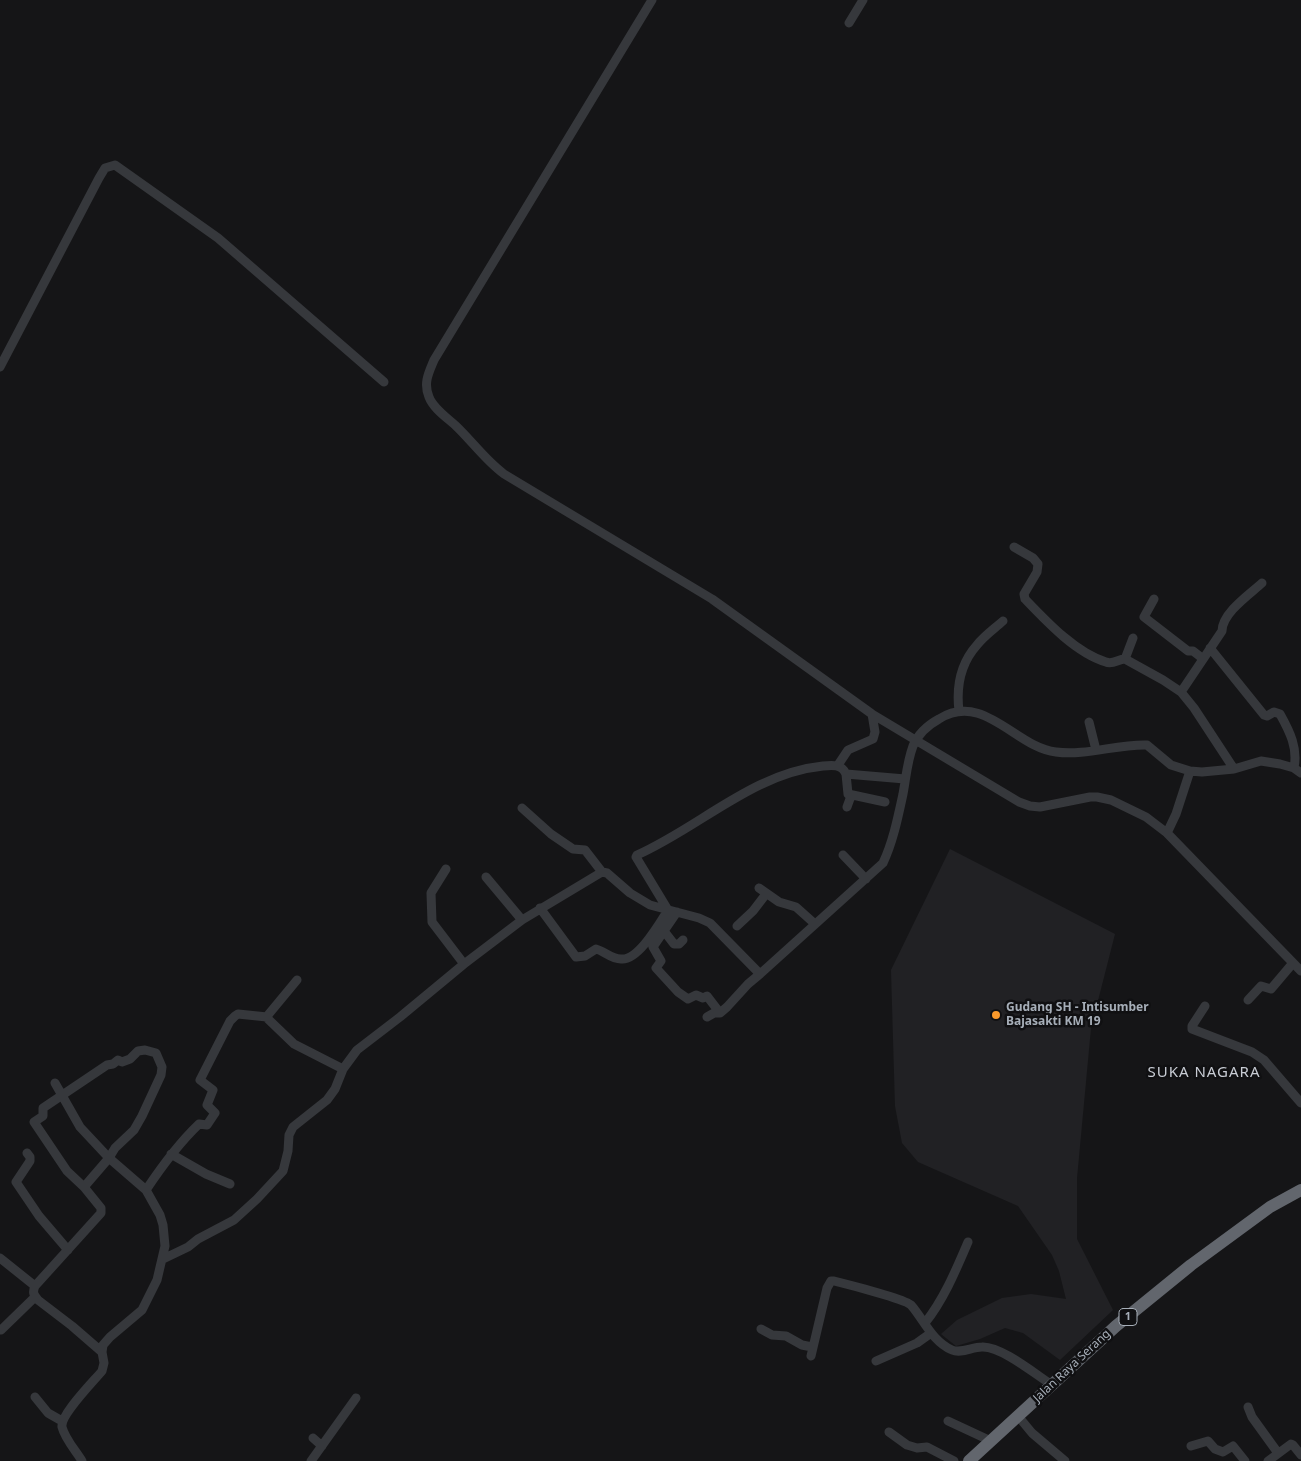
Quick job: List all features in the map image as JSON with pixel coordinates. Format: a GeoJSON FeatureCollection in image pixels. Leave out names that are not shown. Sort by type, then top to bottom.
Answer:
{"type":"FeatureCollection","features":[{"type":"Feature","properties":{"kind":"highway","name":"Jalan Raya Serang"},"geometry":{"type":"LineString","coordinates":[[969,1461],[1116,1326],[1192,1265],[1270,1207],[1301,1190]]}},
{"type":"Feature","properties":{"kind":"street"},"geometry":{"type":"LineString","coordinates":[[652,0],[434,360],[426,383],[428,396],[432,403],[485,458],[504,474],[712,599],[872,714],[1024,804],[1040,807],[1090,797],[1104,798],[1146,817],[1167,833],[1301,971]]}},
{"type":"Feature","properties":{"kind":"street"},"geometry":{"type":"LineString","coordinates":[[849,22],[863,0]]}},
{"type":"Feature","properties":{"kind":"street"},"geometry":{"type":"LineString","coordinates":[[0,367],[99,178],[105,168],[115,165],[218,238],[384,382]]}},
{"type":"Feature","properties":{"kind":"street"},"geometry":{"type":"LineString","coordinates":[[1014,547],[1033,558],[1038,564],[1037,572],[1024,594],[1026,599],[1044,618],[1066,638],[1087,653],[1112,663],[1125,659],[1181,692],[1194,708],[1234,769]]}},
{"type":"Feature","properties":{"kind":"street"},"geometry":{"type":"LineString","coordinates":[[1181,692],[1202,658],[1222,631],[1222,625],[1227,617],[1262,583]]}},
{"type":"Feature","properties":{"kind":"street"},"geometry":{"type":"LineString","coordinates":[[1154,598],[1144,617],[1188,651],[1193,651],[1202,658]]}},
{"type":"Feature","properties":{"kind":"street"},"geometry":{"type":"LineString","coordinates":[[959,711],[957,688],[959,678],[969,655],[1003,621]]}},
{"type":"Feature","properties":{"kind":"street"},"geometry":{"type":"LineString","coordinates":[[1125,659],[1133,638]]}},
{"type":"Feature","properties":{"kind":"street"},"geometry":{"type":"LineString","coordinates":[[706,1017],[714,1013],[720,1013],[760,974],[880,866],[889,850],[903,795],[908,760],[916,741],[924,730],[944,715],[959,711],[971,712],[991,719],[1052,752],[1147,745],[1171,765],[1190,771],[1202,772],[1234,769],[1261,761],[1298,771],[1295,747],[1280,714],[1274,712],[1266,716],[1264,715],[1210,648]]}},
{"type":"Feature","properties":{"kind":"street"},"geometry":{"type":"LineString","coordinates":[[838,765],[848,750],[873,739],[875,732],[872,714]]}},
{"type":"Feature","properties":{"kind":"street"},"geometry":{"type":"LineString","coordinates":[[1089,722],[1096,750]]}},
{"type":"Feature","properties":{"kind":"street"},"geometry":{"type":"LineString","coordinates":[[673,911],[636,857],[637,855],[760,784],[786,773],[811,767],[838,765],[844,769],[846,774],[847,793],[851,796],[885,802]]}},
{"type":"Feature","properties":{"kind":"street"},"geometry":{"type":"LineString","coordinates":[[1167,833],[1176,814],[1190,771]]}},
{"type":"Feature","properties":{"kind":"street"},"geometry":{"type":"LineString","coordinates":[[846,774],[905,779]]}},
{"type":"Feature","properties":{"kind":"street"},"geometry":{"type":"LineString","coordinates":[[847,807],[851,796]]}},
{"type":"Feature","properties":{"kind":"street"},"geometry":{"type":"LineString","coordinates":[[522,808],[551,834],[573,849],[585,850],[602,872],[607,873],[630,893],[644,902],[710,923],[760,974]]}},
{"type":"Feature","properties":{"kind":"street"},"geometry":{"type":"LineString","coordinates":[[843,855],[866,879]]}},
{"type":"Feature","properties":{"kind":"street"},"geometry":{"type":"LineString","coordinates":[[446,869],[431,893],[432,922],[464,964]]}},
{"type":"Feature","properties":{"kind":"street"},"geometry":{"type":"LineString","coordinates":[[163,1259],[188,1247],[234,1220],[283,1171],[288,1151],[289,1134],[293,1127],[327,1100],[357,1050],[522,920],[602,872]]}},
{"type":"Feature","properties":{"kind":"street"},"geometry":{"type":"LineString","coordinates":[[486,877],[522,920]]}},
{"type":"Feature","properties":{"kind":"street"},"geometry":{"type":"LineString","coordinates":[[737,926],[753,910],[763,891],[779,902],[796,906],[815,924]]}},
{"type":"Feature","properties":{"kind":"street"},"geometry":{"type":"LineString","coordinates":[[540,908],[576,957],[585,956],[596,949],[621,960],[634,956],[673,911]]}},
{"type":"Feature","properties":{"kind":"street"},"geometry":{"type":"LineString","coordinates":[[673,911],[664,931],[653,947],[662,961],[656,968],[678,992],[688,999],[696,995],[703,998],[707,996],[720,1013]]}},
{"type":"Feature","properties":{"kind":"street"},"geometry":{"type":"LineString","coordinates":[[664,931],[674,944],[679,944],[683,940]]}},
{"type":"Feature","properties":{"kind":"street"},"geometry":{"type":"LineString","coordinates":[[1248,1000],[1261,986],[1271,989],[1292,963]]}},
{"type":"Feature","properties":{"kind":"street"},"geometry":{"type":"LineString","coordinates":[[267,1017],[297,980]]}},
{"type":"Feature","properties":{"kind":"street"},"geometry":{"type":"LineString","coordinates":[[1204,1006],[1192,1029],[1252,1052],[1264,1060],[1301,1103]]}},
{"type":"Feature","properties":{"kind":"street"},"geometry":{"type":"LineString","coordinates":[[146,1190],[171,1154],[199,1124],[207,1125],[215,1113],[207,1105],[213,1090],[200,1080],[230,1021],[238,1014],[267,1017],[294,1044],[344,1069]]}},
{"type":"Feature","properties":{"kind":"street"},"geometry":{"type":"LineString","coordinates":[[84,1187],[109,1158],[115,1148],[134,1130],[161,1076],[162,1067],[158,1055],[145,1050],[138,1051],[130,1059],[122,1062],[118,1060],[113,1064],[107,1065],[43,1108],[43,1116],[34,1122],[67,1171],[84,1187],[101,1208],[101,1213],[35,1286],[34,1296],[102,1352]]}},
{"type":"Feature","properties":{"kind":"street"},"geometry":{"type":"LineString","coordinates":[[55,1083],[80,1126],[109,1158],[146,1190],[162,1220],[165,1246],[157,1280],[142,1310],[110,1336],[103,1345],[104,1363],[102,1371],[67,1411],[62,1421],[62,1429],[82,1461]]}},
{"type":"Feature","properties":{"kind":"street"},"geometry":{"type":"LineString","coordinates":[[27,1153],[30,1161],[16,1182],[39,1216],[68,1250]]}},
{"type":"Feature","properties":{"kind":"street"},"geometry":{"type":"LineString","coordinates":[[171,1154],[230,1184]]}},
{"type":"Feature","properties":{"kind":"street"},"geometry":{"type":"LineString","coordinates":[[924,1323],[933,1313],[968,1242]]}},
{"type":"Feature","properties":{"kind":"street"},"geometry":{"type":"LineString","coordinates":[[0,1258],[35,1286]]}},
{"type":"Feature","properties":{"kind":"street"},"geometry":{"type":"LineString","coordinates":[[761,1329],[772,1335],[786,1336],[811,1351],[826,1288],[831,1281],[910,1303],[931,1332],[944,1346],[955,1352],[982,1346],[995,1350],[1016,1361],[1052,1385]]}},
{"type":"Feature","properties":{"kind":"street"},"geometry":{"type":"LineString","coordinates":[[1,1330],[34,1296]]}},
{"type":"Feature","properties":{"kind":"street"},"geometry":{"type":"LineString","coordinates":[[876,1361],[917,1344],[931,1332]]}},
{"type":"Feature","properties":{"kind":"street"},"geometry":{"type":"LineString","coordinates":[[35,1397],[48,1413],[62,1421]]}},
{"type":"Feature","properties":{"kind":"street"},"geometry":{"type":"LineString","coordinates":[[311,1461],[356,1398]]}},
{"type":"Feature","properties":{"kind":"street"},"geometry":{"type":"LineString","coordinates":[[1248,1407],[1252,1417],[1278,1453]]}},
{"type":"Feature","properties":{"kind":"street"},"geometry":{"type":"LineString","coordinates":[[1018,1416],[1032,1433],[1065,1461]]}},
{"type":"Feature","properties":{"kind":"street"},"geometry":{"type":"LineString","coordinates":[[948,1421],[991,1441]]}},
{"type":"Feature","properties":{"kind":"street"},"geometry":{"type":"LineString","coordinates":[[889,1432],[907,1445],[917,1448],[928,1447],[954,1461]]}},
{"type":"Feature","properties":{"kind":"street"},"geometry":{"type":"LineString","coordinates":[[312,1438],[322,1446]]}},
{"type":"Feature","properties":{"kind":"street"},"geometry":{"type":"LineString","coordinates":[[1191,1446],[1208,1442],[1219,1452],[1223,1452],[1233,1446],[1245,1461]]}},
{"type":"Feature","properties":{"kind":"street"},"geometry":{"type":"LineString","coordinates":[[1268,1461],[1291,1444],[1301,1455]]}},
{"type":"Feature","properties":{"kind":"shaded area"},"geometry":{"type":"Polygon","coordinates":[[[950,849],[1115,934],[1091,1028],[1077,1178],[1077,1239],[1113,1310],[1060,1360],[1023,1333],[1005,1328],[980,1339],[956,1346],[941,1334],[957,1320],[1002,1298],[1031,1294],[1066,1299],[1059,1271],[1052,1255],[1018,1206],[918,1162],[902,1143],[895,1106],[891,970],[950,849]]]}},
{"type":"Feature","properties":{"kind":"place","name":"Gudang SH - Intisumber Bajasakti KM 19"},"geometry":{"type":"Point","coordinates":[996,1015]}},
{"type":"Feature","properties":{"kind":"district","name":"SUKA NAGARA"},"geometry":{"type":"Point","coordinates":[1204,1073]}}]}
